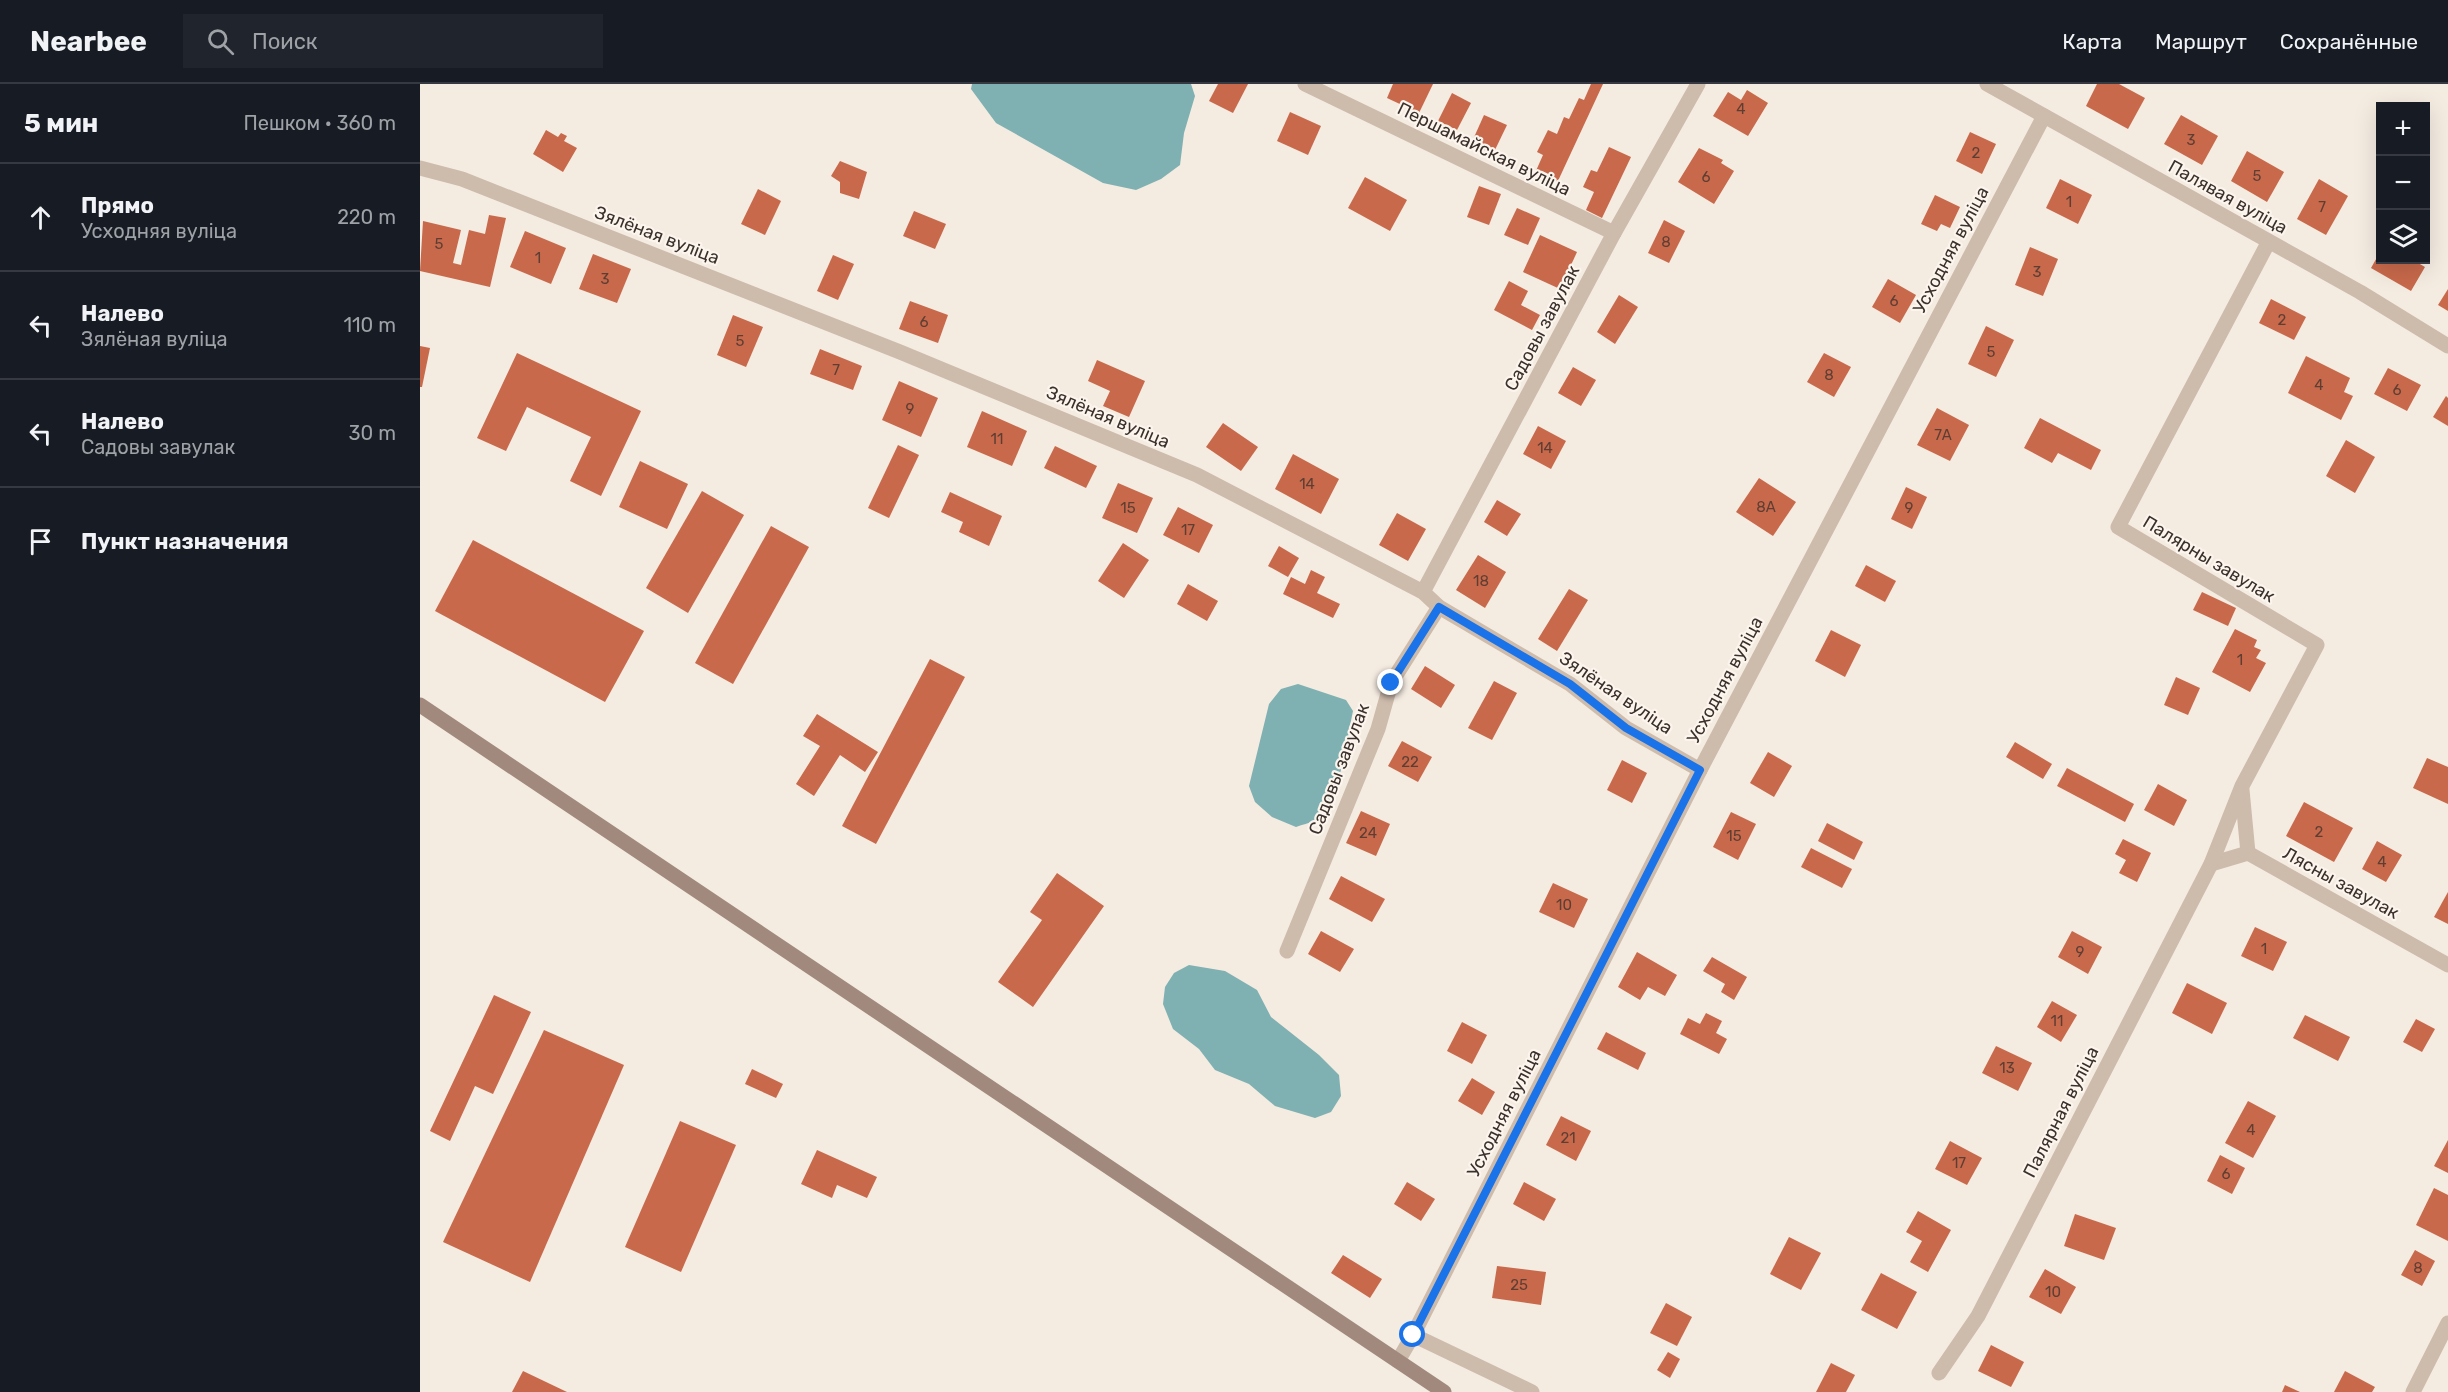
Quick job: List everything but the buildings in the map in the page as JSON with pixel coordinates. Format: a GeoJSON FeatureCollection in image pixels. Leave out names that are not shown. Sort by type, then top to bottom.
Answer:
{"type":"FeatureCollection","features":[{"type":"Feature","properties":{"kind":"street","name":"Першамайская вуліца"},"geometry":{"type":"LineString","coordinates":[[1305,84],[1614,233]]}},
{"type":"Feature","properties":{"kind":"street","name":"Садовы завулак"},"geometry":{"type":"LineString","coordinates":[[1423,592],[1614,233],[1698,84]]}},
{"type":"Feature","properties":{"kind":"street","name":"Палявая вуліца"},"geometry":{"type":"LineString","coordinates":[[1987,84],[2268,243],[2360,292],[2448,346]]}},
{"type":"Feature","properties":{"kind":"street","name":"Усходняя вуліца"},"geometry":{"type":"LineString","coordinates":[[1398,1361],[1700,770],[2044,116]]}},
{"type":"Feature","properties":{"kind":"street","name":"Зялёная вуліца"},"geometry":{"type":"LineString","coordinates":[[420,168],[462,179],[900,352],[1197,475],[1423,592],[1439,607],[1570,684],[1626,728],[1700,770]]}},
{"type":"Feature","properties":{"kind":"street","name":"Палярны завулак"},"geometry":{"type":"LineString","coordinates":[[2211,864],[2242,786],[2317,645],[2118,527],[2268,243]]}},
{"type":"Feature","properties":{"kind":"street","name":"Садовы завулак"},"geometry":{"type":"LineString","coordinates":[[1287,951],[1378,729],[1391,683],[1439,607]]}},
{"type":"Feature","properties":{"kind":"street"},"geometry":{"type":"LineString","coordinates":[[420,705],[1170,1206],[1444,1392]]}},
{"type":"Feature","properties":{"kind":"street"},"geometry":{"type":"LineString","coordinates":[[2211,864],[2248,853],[2242,786]]}},
{"type":"Feature","properties":{"kind":"street","name":"Лясны завулак"},"geometry":{"type":"LineString","coordinates":[[2248,853],[2448,965]]}},
{"type":"Feature","properties":{"kind":"street","name":"Палярная вуліца"},"geometry":{"type":"LineString","coordinates":[[1939,1373],[1978,1316],[2211,864]]}},
{"type":"Feature","properties":{"kind":"street"},"geometry":{"type":"LineString","coordinates":[[2413,1392],[2448,1323]]}},
{"type":"Feature","properties":{"kind":"street"},"geometry":{"type":"LineString","coordinates":[[1413,1335],[1532,1392]]}},
{"type":"Feature","properties":{"kind":"water"},"geometry":{"type":"Polygon","coordinates":[[[972,84],[1191,84],[1195,96],[1184,133],[1180,165],[1161,179],[1136,190],[1103,183],[996,123],[971,89],[972,84]]]}},
{"type":"Feature","properties":{"kind":"water"},"geometry":{"type":"Polygon","coordinates":[[[1298,684],[1346,700],[1353,711],[1342,768],[1332,796],[1318,818],[1296,827],[1272,817],[1255,802],[1249,786],[1269,704],[1281,689],[1298,684]]]}},
{"type":"Feature","properties":{"kind":"water"},"geometry":{"type":"Polygon","coordinates":[[[1189,965],[1225,971],[1257,990],[1271,1017],[1319,1055],[1339,1075],[1341,1096],[1331,1112],[1315,1118],[1275,1106],[1249,1084],[1215,1070],[1199,1049],[1173,1029],[1163,1004],[1165,987],[1174,973],[1189,965]]]}},
{"type":"Feature","properties":{"kind":"route"},"geometry":{"type":"LineString","coordinates":[[1391,683],[1439,607],[1570,684],[1626,728],[1700,770],[1413,1335]]}}]}
